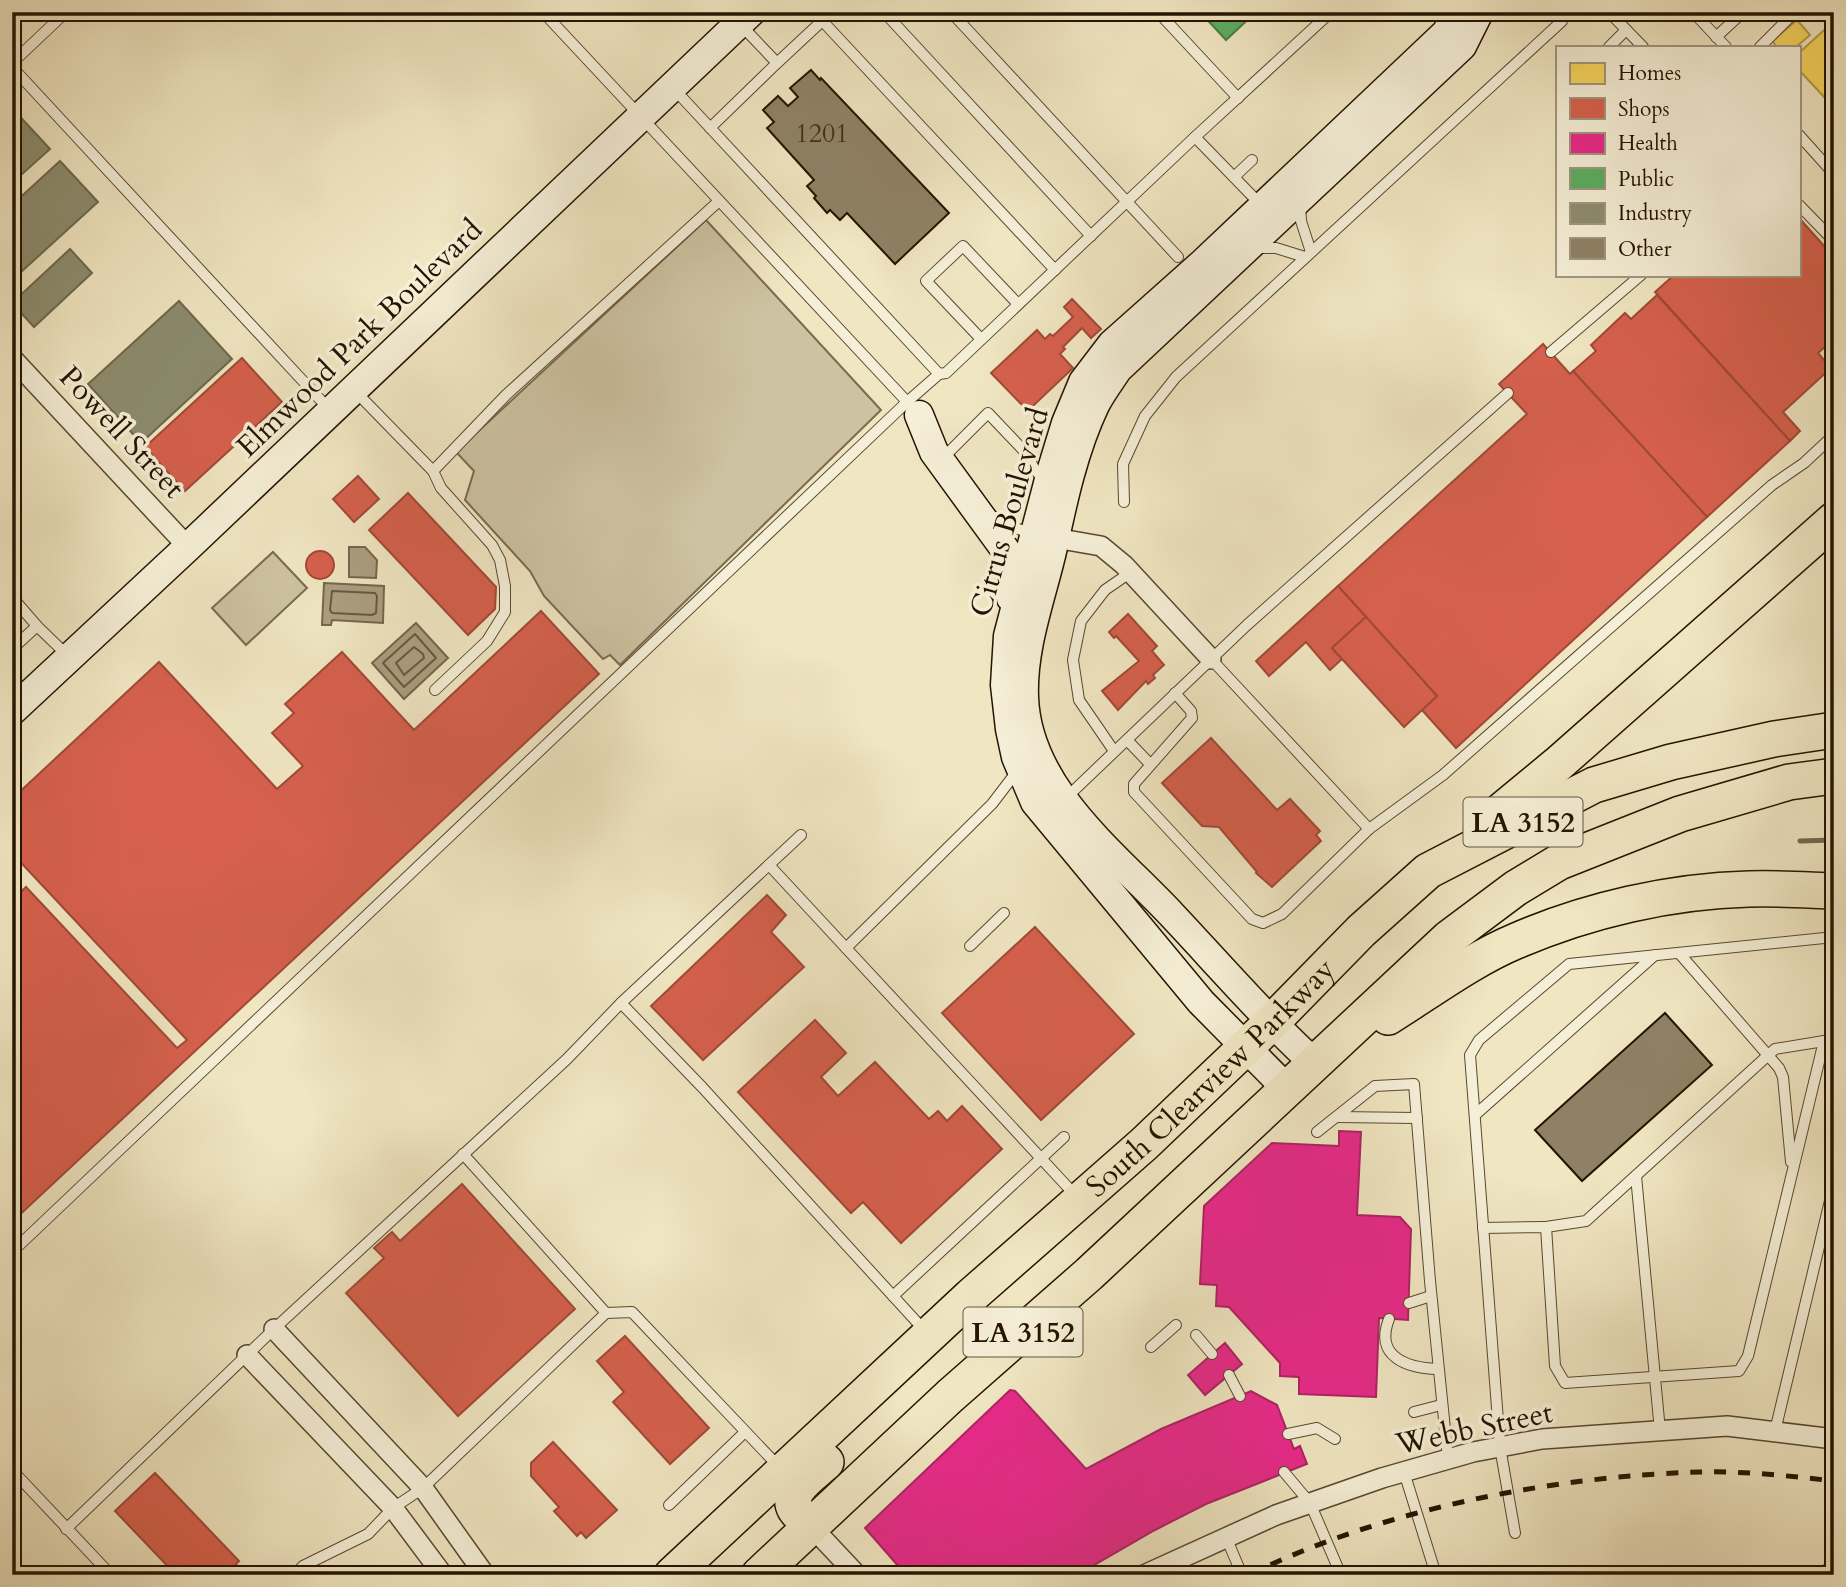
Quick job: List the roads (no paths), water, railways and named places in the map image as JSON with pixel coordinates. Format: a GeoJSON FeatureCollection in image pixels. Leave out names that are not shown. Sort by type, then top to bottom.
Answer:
{"type":"FeatureCollection","features":[{"type":"Feature","properties":{"kind":"highway"},"geometry":{"type":"LineString","coordinates":[[1428,871],[1558,764],[1834,520]]}},
{"type":"Feature","properties":{"kind":"highway","name":"South Clearview Parkway"},"geometry":{"type":"LineString","coordinates":[[672,1575],[971,1296],[1144,1144],[1271,1023],[1361,931],[1428,871],[1594,785],[1671,761],[1773,739],[1834,730]]}},
{"type":"Feature","properties":{"kind":"highway","name":"South Clearview Parkway"},"geometry":{"type":"LineString","coordinates":[[759,1575],[950,1396],[1088,1275],[1449,938],[1516,888],[1559,862],[1680,814],[1789,782],[1834,776]]}},
{"type":"Feature","properties":{"kind":"highway"},"geometry":{"type":"LineString","coordinates":[[1315,1064],[1473,963],[1516,941],[1580,918],[1672,895],[1748,889],[1834,891]]}},
{"type":"Feature","properties":{"kind":"highway"},"geometry":{"type":"LineString","coordinates":[[811,1526],[795,1509],[792,1500],[794,1492],[951,1346],[971,1296]]}},
{"type":"Feature","properties":{"kind":"street","name":"Citrus Boulevard"},"geometry":{"type":"LineString","coordinates":[[1287,1089],[1201,1002],[1035,802],[1020,767],[1010,729],[1005,685],[1008,636],[1045,536],[1058,488],[1048,453],[1066,423],[1083,382],[1112,344],[1270,213],[1447,32],[1455,12]]}},
{"type":"Feature","properties":{"kind":"street","name":"Citrus Boulevard"},"geometry":{"type":"LineString","coordinates":[[1048,453],[1096,405],[1118,369],[1247,248],[1270,213],[1300,199],[1462,46],[1479,12]]}},
{"type":"Feature","properties":{"kind":"street","name":"Elmwood Park Boulevard"},"geometry":{"type":"LineString","coordinates":[[12,711],[745,18]]}},
{"type":"Feature","properties":{"kind":"street","name":"Powell Street"},"geometry":{"type":"LineString","coordinates":[[12,358],[188,547]]}},
{"type":"Feature","properties":{"kind":"street"},"geometry":{"type":"LineString","coordinates":[[913,408],[934,452],[1009,555],[1012,624]]}},
{"type":"Feature","properties":{"kind":"street","name":"Citrus Boulevard"},"geometry":{"type":"LineString","coordinates":[[1045,536],[1029,643],[1024,698],[1034,748],[1064,800],[1079,820],[1171,913],[1271,1023],[1315,1064]]}},
{"type":"Feature","properties":{"kind":"street"},"geometry":{"type":"LineString","coordinates":[[1045,536],[1101,546],[1130,572],[1211,659]]}},
{"type":"Feature","properties":{"kind":"street"},"geometry":{"type":"LineString","coordinates":[[274,1329],[423,1488],[485,1575]]}},
{"type":"Feature","properties":{"kind":"street"},"geometry":{"type":"LineString","coordinates":[[247,1356],[393,1508],[443,1575]]}},
{"type":"Feature","properties":{"kind":"street","name":"Webb Street"},"geometry":{"type":"LineString","coordinates":[[1144,1575],[1276,1514],[1404,1472],[1500,1447],[1542,1439],[1727,1426],[1834,1439]]}},
{"type":"Feature","properties":{"kind":"street"},"geometry":{"type":"LineString","coordinates":[[811,1526],[857,1575]]}},
{"type":"Feature","properties":{"kind":"street"},"geometry":{"type":"LineString","coordinates":[[1828,1575],[1834,1570]]}},
{"type":"Feature","properties":{"kind":"lane"},"geometry":{"type":"LineString","coordinates":[[66,12],[14,58],[331,411]]}},
{"type":"Feature","properties":{"kind":"lane"},"geometry":{"type":"LineString","coordinates":[[543,12],[913,408],[952,456],[988,413],[1048,453]]}},
{"type":"Feature","properties":{"kind":"lane"},"geometry":{"type":"LineString","coordinates":[[814,12],[1055,270]]}},
{"type":"Feature","properties":{"kind":"lane"},"geometry":{"type":"LineString","coordinates":[[884,12],[1091,236]]}},
{"type":"Feature","properties":{"kind":"lane"},"geometry":{"type":"LineString","coordinates":[[951,12],[1178,257]]}},
{"type":"Feature","properties":{"kind":"lane"},"geometry":{"type":"LineString","coordinates":[[1158,12],[1237,98]]}},
{"type":"Feature","properties":{"kind":"lane"},"geometry":{"type":"LineString","coordinates":[[12,1252],[913,408],[939,374],[946,373],[1331,12]]}},
{"type":"Feature","properties":{"kind":"lane"},"geometry":{"type":"LineString","coordinates":[[1609,12],[1642,46]]}},
{"type":"Feature","properties":{"kind":"lane"},"geometry":{"type":"LineString","coordinates":[[1693,12],[1725,46]]}},
{"type":"Feature","properties":{"kind":"lane"},"geometry":{"type":"LineString","coordinates":[[1716,37],[1743,12]]}},
{"type":"Feature","properties":{"kind":"lane"},"geometry":{"type":"LineString","coordinates":[[1761,46],[1795,12]]}},
{"type":"Feature","properties":{"kind":"lane"},"geometry":{"type":"LineString","coordinates":[[745,18],[777,64]]}},
{"type":"Feature","properties":{"kind":"lane"},"geometry":{"type":"LineString","coordinates":[[710,128],[822,21]]}},
{"type":"Feature","properties":{"kind":"lane"},"geometry":{"type":"LineString","coordinates":[[1124,502],[1123,464],[1144,416],[1176,377],[1562,21]]}},
{"type":"Feature","properties":{"kind":"lane"},"geometry":{"type":"LineString","coordinates":[[1610,46],[1626,30]]}},
{"type":"Feature","properties":{"kind":"lane"},"geometry":{"type":"LineString","coordinates":[[672,87],[939,374]]}},
{"type":"Feature","properties":{"kind":"lane"},"geometry":{"type":"LineString","coordinates":[[1800,136],[1834,174]]}},
{"type":"Feature","properties":{"kind":"lane"},"geometry":{"type":"LineString","coordinates":[[1195,137],[1270,213]]}},
{"type":"Feature","properties":{"kind":"lane"},"geometry":{"type":"LineString","coordinates":[[1234,177],[1252,160]]}},
{"type":"Feature","properties":{"kind":"lane"},"geometry":{"type":"LineString","coordinates":[[1300,199],[1301,221],[1308,254]]}},
{"type":"Feature","properties":{"kind":"lane"},"geometry":{"type":"LineString","coordinates":[[433,471],[506,395],[719,201]]}},
{"type":"Feature","properties":{"kind":"lane"},"geometry":{"type":"LineString","coordinates":[[1800,206],[1834,241]]}},
{"type":"Feature","properties":{"kind":"lane"},"geometry":{"type":"LineString","coordinates":[[981,339],[926,281],[963,246],[1018,304]]}},
{"type":"Feature","properties":{"kind":"lane"},"geometry":{"type":"LineString","coordinates":[[1247,248],[1276,248],[1308,254]]}},
{"type":"Feature","properties":{"kind":"lane"},"geometry":{"type":"LineString","coordinates":[[1551,352],[1640,276]]}},
{"type":"Feature","properties":{"kind":"lane"},"geometry":{"type":"LineString","coordinates":[[353,390],[433,471],[441,488],[492,545],[500,561],[506,586],[505,612],[487,641],[435,690]]}},
{"type":"Feature","properties":{"kind":"lane"},"geometry":{"type":"LineString","coordinates":[[1064,800],[1211,659],[1508,393]]}},
{"type":"Feature","properties":{"kind":"lane"},"geometry":{"type":"LineString","coordinates":[[1175,693],[1191,712],[1192,718],[1134,784],[1133,792],[1252,919],[1263,923],[1282,914],[1369,829],[1443,775],[1761,494],[1804,463],[1834,435]]}},
{"type":"Feature","properties":{"kind":"lane"},"geometry":{"type":"LineString","coordinates":[[991,511],[1003,524],[1045,536]]}},
{"type":"Feature","properties":{"kind":"lane"},"geometry":{"type":"LineString","coordinates":[[1114,751],[1079,700],[1073,660],[1082,621],[1105,590],[1130,572]]}},
{"type":"Feature","properties":{"kind":"lane"},"geometry":{"type":"LineString","coordinates":[[12,597],[70,658]]}},
{"type":"Feature","properties":{"kind":"lane"},"geometry":{"type":"LineString","coordinates":[[12,649],[37,626]]}},
{"type":"Feature","properties":{"kind":"lane"},"geometry":{"type":"LineString","coordinates":[[1211,659],[1369,829]]}},
{"type":"Feature","properties":{"kind":"lane"},"geometry":{"type":"LineString","coordinates":[[1127,740],[1150,764]]}},
{"type":"Feature","properties":{"kind":"lane"},"geometry":{"type":"LineString","coordinates":[[846,948],[992,804],[1020,767]]}},
{"type":"Feature","properties":{"kind":"lane"},"geometry":{"type":"LineString","coordinates":[[66,1528],[274,1329],[567,1059],[621,1003],[802,835]]}},
{"type":"Feature","properties":{"kind":"lane"},"geometry":{"type":"LineString","coordinates":[[769,865],[1079,1200]]}},
{"type":"Feature","properties":{"kind":"lane"},"geometry":{"type":"LineString","coordinates":[[971,946],[1004,913]]}},
{"type":"Feature","properties":{"kind":"lane"},"geometry":{"type":"LineString","coordinates":[[1515,1533],[1500,1447],[1470,1055],[1479,1040],[1569,964],[1834,937]]}},
{"type":"Feature","properties":{"kind":"lane"},"geometry":{"type":"LineString","coordinates":[[1679,953],[1768,1055],[1783,1077],[1792,1173]]}},
{"type":"Feature","properties":{"kind":"lane"},"geometry":{"type":"LineString","coordinates":[[1475,1115],[1655,955]]}},
{"type":"Feature","properties":{"kind":"lane"},"geometry":{"type":"LineString","coordinates":[[621,1003],[702,1087],[929,1335]]}},
{"type":"Feature","properties":{"kind":"lane"},"geometry":{"type":"LineString","coordinates":[[1483,1228],[1545,1227],[1586,1221],[1775,1049],[1829,1041],[1792,1173],[1748,1356],[1739,1371],[1565,1383],[1555,1366],[1545,1227]]}},
{"type":"Feature","properties":{"kind":"lane"},"geometry":{"type":"LineString","coordinates":[[1317,1132],[1375,1086],[1414,1084],[1431,1296],[1448,1459]]}},
{"type":"Feature","properties":{"kind":"lane"},"geometry":{"type":"LineString","coordinates":[[1336,1117],[1417,1118]]}},
{"type":"Feature","properties":{"kind":"lane"},"geometry":{"type":"LineString","coordinates":[[893,1296],[1064,1137]]}},
{"type":"Feature","properties":{"kind":"lane"},"geometry":{"type":"LineString","coordinates":[[463,1154],[606,1313]]}},
{"type":"Feature","properties":{"kind":"lane"},"geometry":{"type":"LineString","coordinates":[[1636,1176],[1660,1431]]}},
{"type":"Feature","properties":{"kind":"lane"},"geometry":{"type":"LineString","coordinates":[[1775,1431],[1834,1184]]}},
{"type":"Feature","properties":{"kind":"lane"},"geometry":{"type":"LineString","coordinates":[[1409,1303],[1431,1296]]}},
{"type":"Feature","properties":{"kind":"lane"},"geometry":{"type":"LineString","coordinates":[[295,1575],[303,1566],[368,1534],[393,1508],[423,1488],[606,1313],[632,1312],[783,1471]]}},
{"type":"Feature","properties":{"kind":"lane"},"geometry":{"type":"LineString","coordinates":[[1389,1319],[1385,1336],[1393,1356],[1402,1363],[1419,1368],[1438,1369]]}},
{"type":"Feature","properties":{"kind":"lane"},"geometry":{"type":"LineString","coordinates":[[1151,1347],[1176,1325]]}},
{"type":"Feature","properties":{"kind":"lane"},"geometry":{"type":"LineString","coordinates":[[1196,1335],[1212,1354]]}},
{"type":"Feature","properties":{"kind":"lane"},"geometry":{"type":"LineString","coordinates":[[1229,1375],[1240,1396]]}},
{"type":"Feature","properties":{"kind":"lane"},"geometry":{"type":"LineString","coordinates":[[1414,1412],[1441,1405]]}},
{"type":"Feature","properties":{"kind":"lane"},"geometry":{"type":"LineString","coordinates":[[1288,1434],[1317,1428],[1335,1439]]}},
{"type":"Feature","properties":{"kind":"lane"},"geometry":{"type":"LineString","coordinates":[[669,1505],[745,1432]]}},
{"type":"Feature","properties":{"kind":"lane"},"geometry":{"type":"LineString","coordinates":[[12,1470],[111,1575]]}},
{"type":"Feature","properties":{"kind":"lane"},"geometry":{"type":"LineString","coordinates":[[1284,1472],[1310,1503],[1341,1575]]}},
{"type":"Feature","properties":{"kind":"lane"},"geometry":{"type":"LineString","coordinates":[[1404,1472],[1436,1575]]}},
{"type":"Feature","properties":{"kind":"lane"},"geometry":{"type":"LineString","coordinates":[[1226,1537],[1242,1575]]}},
{"type":"Feature","properties":{"kind":"water"},"geometry":{"type":"Polygon","coordinates":[[[349,547],[365,547],[377,560],[376,578],[349,577],[349,547]]]}},
{"type":"Feature","properties":{"kind":"water"},"geometry":{"type":"Polygon","coordinates":[[[324,583],[384,586],[383,623],[332,620],[331,625],[322,625],[324,583]]]}},
{"type":"Feature","properties":{"kind":"water"},"geometry":{"type":"Polygon","coordinates":[[[416,623],[448,658],[404,699],[372,663],[416,623]]]}},
{"type":"Feature","properties":{"kind":"waterway"},"geometry":{"type":"LineString","coordinates":[[1800,841],[1834,840]]}},
{"type":"Feature","properties":{"kind":"railway"},"geometry":{"type":"LineString","coordinates":[[1249,1575],[1301,1552],[1412,1514],[1528,1489],[1587,1480],[1701,1472],[1751,1473],[1834,1481]]}}]}
